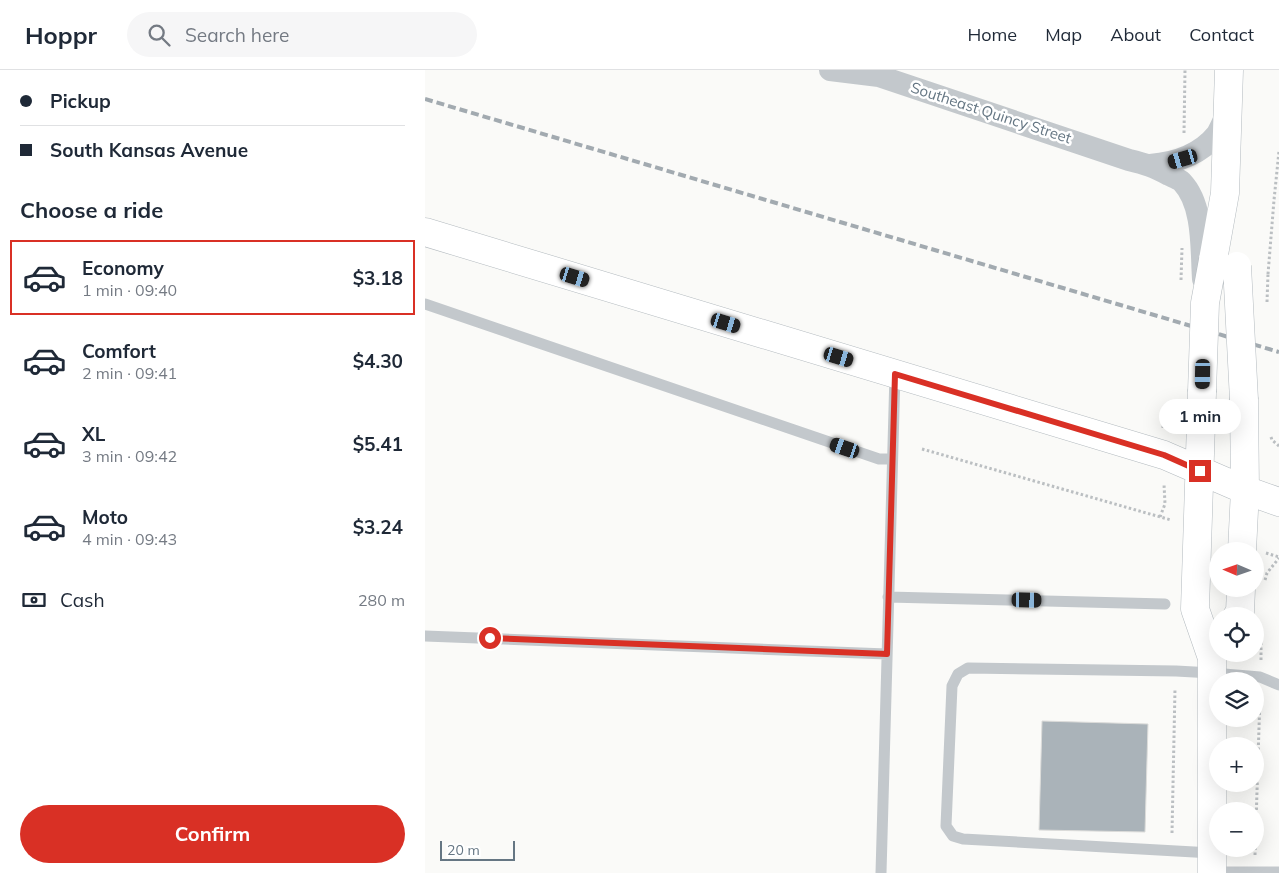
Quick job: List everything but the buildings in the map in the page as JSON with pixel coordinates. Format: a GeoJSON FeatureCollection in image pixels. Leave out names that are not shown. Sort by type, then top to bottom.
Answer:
{"type":"FeatureCollection","features":[{"type":"Feature","properties":{"kind":"main road"},"geometry":{"type":"LineString","coordinates":[[1209,647],[1195,609],[1205,302],[1217,260],[1225,194],[1229,70]]}},
{"type":"Feature","properties":{"kind":"main road"},"geometry":{"type":"LineString","coordinates":[[425,232],[1164,455],[1245,490],[1279,502]]}},
{"type":"Feature","properties":{"kind":"main road"},"geometry":{"type":"LineString","coordinates":[[1217,260],[1244,400],[1245,490],[1242,542]]}},
{"type":"Feature","properties":{"kind":"main road"},"geometry":{"type":"LineString","coordinates":[[1212,866],[1214,662]]}},
{"type":"Feature","properties":{"kind":"street","name":"Southeast Quincy Street"},"geometry":{"type":"LineString","coordinates":[[830,70],[879,76],[1129,160],[1150,165],[1181,181],[1190,193],[1196,207],[1199,224],[1217,260]]}},
{"type":"Feature","properties":{"kind":"street","name":"Southeast Quincy Street"},"geometry":{"type":"LineString","coordinates":[[1150,165],[1167,164],[1197,152],[1208,144],[1217,133],[1228,111]]}},
{"type":"Feature","properties":{"kind":"lane"},"geometry":{"type":"LineString","coordinates":[[425,304],[879,459],[892,459]]}},
{"type":"Feature","properties":{"kind":"lane"},"geometry":{"type":"LineString","coordinates":[[881,873],[895,374]]}},
{"type":"Feature","properties":{"kind":"lane"},"geometry":{"type":"LineString","coordinates":[[888,597],[1165,604]]}},
{"type":"Feature","properties":{"kind":"lane"},"geometry":{"type":"LineString","coordinates":[[425,636],[887,654]]}},
{"type":"Feature","properties":{"kind":"lane"},"geometry":{"type":"LineString","coordinates":[[1209,661],[1176,671],[969,668],[958,674],[952,686],[946,826],[953,836],[963,839],[1254,872],[1279,872]]}},
{"type":"Feature","properties":{"kind":"lane"},"geometry":{"type":"LineString","coordinates":[[1219,662],[1246,672]]}},
{"type":"Feature","properties":{"kind":"lane"},"geometry":{"type":"LineString","coordinates":[[1264,679],[1279,685]]}},
{"type":"Feature","properties":{"kind":"path"},"geometry":{"type":"LineString","coordinates":[[1268,274],[1279,151]]}},
{"type":"Feature","properties":{"kind":"path"},"geometry":{"type":"LineString","coordinates":[[1264,576],[1279,558]]}},
{"type":"Feature","properties":{"kind":"path"},"geometry":{"type":"LineString","coordinates":[[1254,872],[1258,727]]}},
{"type":"Feature","properties":{"kind":"railway"},"geometry":{"type":"LineString","coordinates":[[425,99],[1279,352]]}},
{"type":"Feature","properties":{"kind":"route"},"geometry":{"type":"LineString","coordinates":[[490,638],[887,654],[895,374],[1164,455],[1200,471]]}}]}
